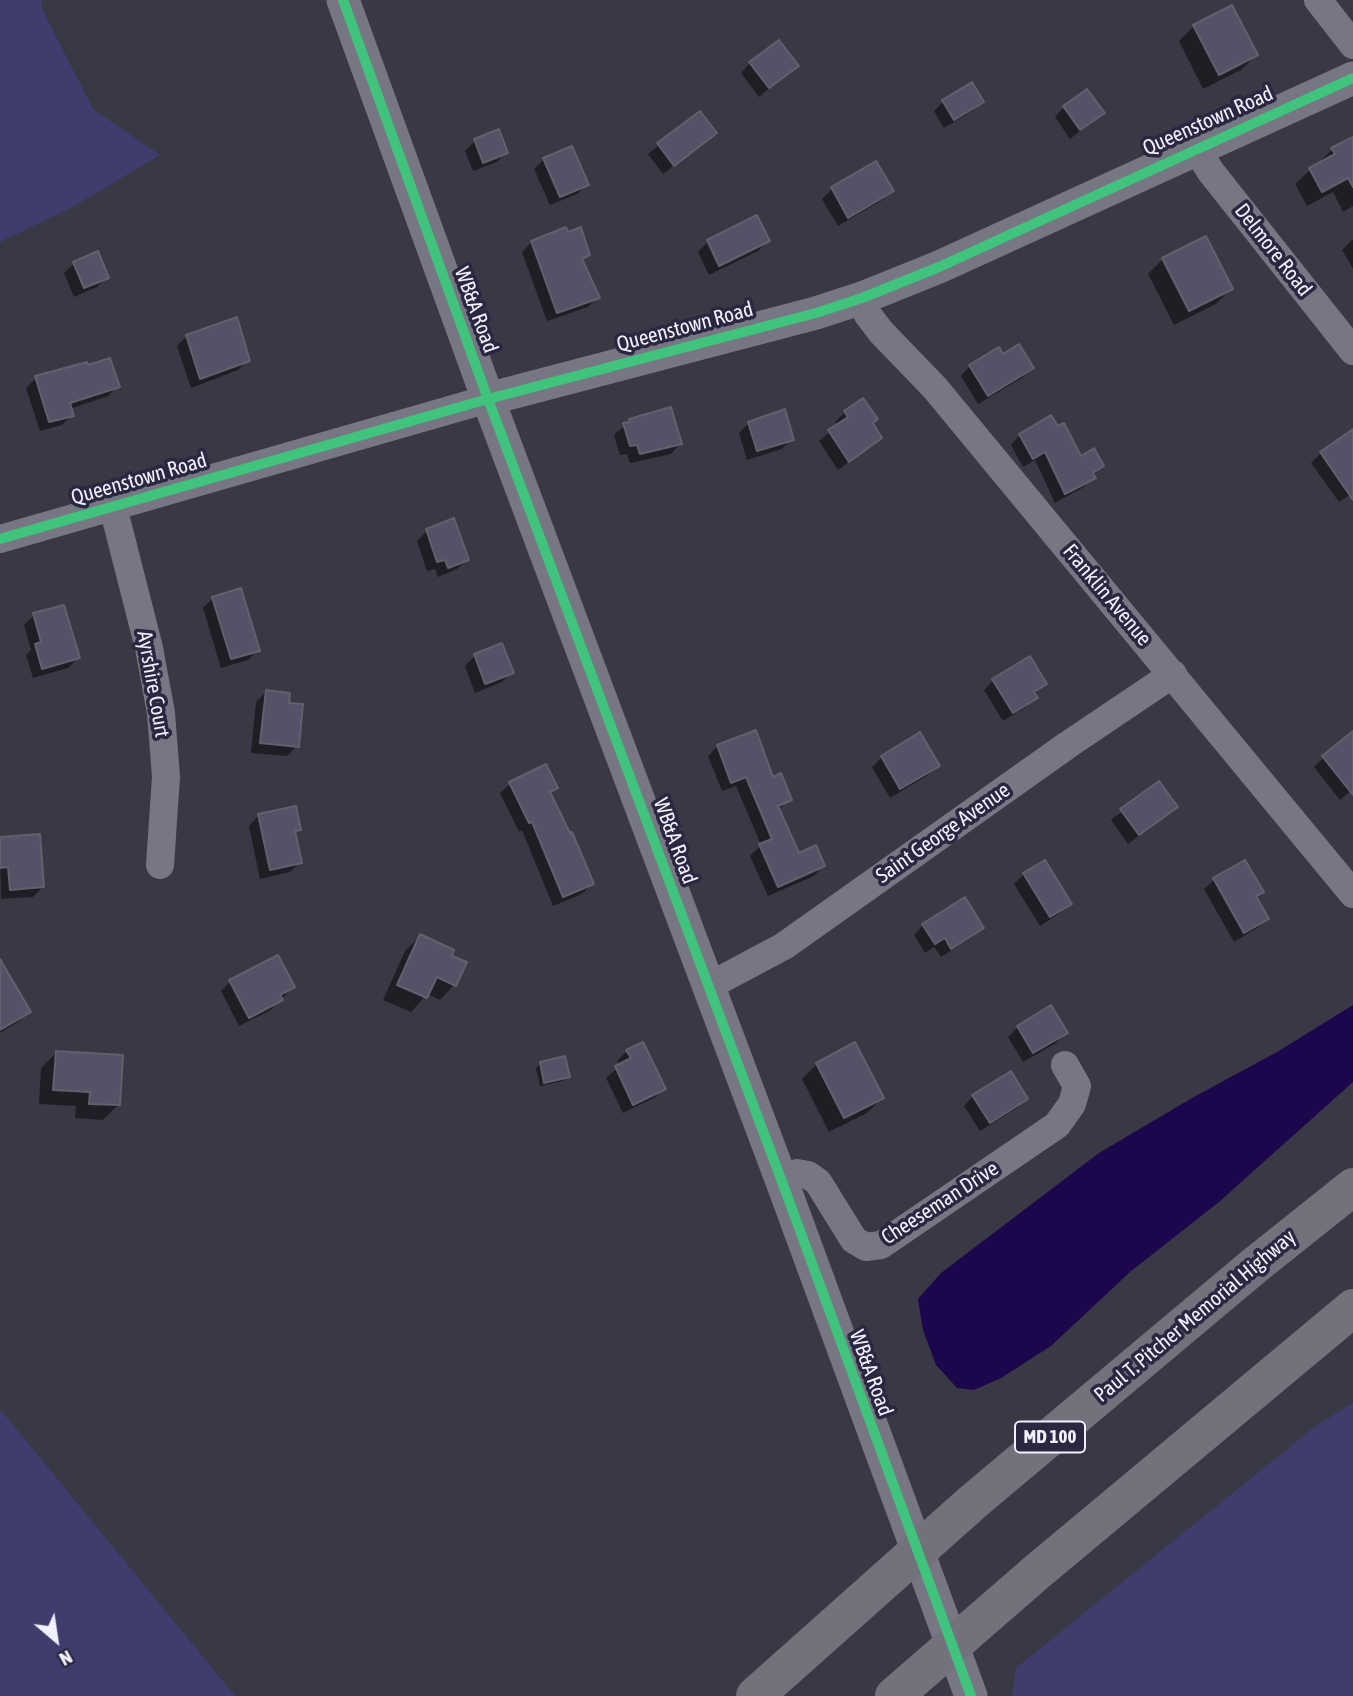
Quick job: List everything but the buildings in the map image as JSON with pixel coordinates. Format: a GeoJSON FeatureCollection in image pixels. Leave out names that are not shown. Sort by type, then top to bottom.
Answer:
{"type":"FeatureCollection","features":[{"type":"Feature","properties":{"kind":"highway","name":"Paul T. Pitcher Memorial Highway"},"geometry":{"type":"LineString","coordinates":[[755,1696],[974,1502],[1254,1266],[1353,1187]]}},
{"type":"Feature","properties":{"kind":"highway"},"geometry":{"type":"LineString","coordinates":[[894,1696],[1048,1562],[1353,1308]]}},
{"type":"Feature","properties":{"kind":"street","name":"WB&A Road"},"geometry":{"type":"LineString","coordinates":[[342,0],[971,1696]]}},
{"type":"Feature","properties":{"kind":"street"},"geometry":{"type":"LineString","coordinates":[[1318,0],[1353,45]]}},
{"type":"Feature","properties":{"kind":"street","name":"Queenstown Road"},"geometry":{"type":"LineString","coordinates":[[0,539],[488,399],[816,313],[862,298],[939,267],[1353,78]]}},
{"type":"Feature","properties":{"kind":"street","name":"Delmore Road"},"geometry":{"type":"LineString","coordinates":[[1196,148],[1211,172],[1353,351]]}},
{"type":"Feature","properties":{"kind":"street","name":"Franklin Avenue"},"geometry":{"type":"LineString","coordinates":[[862,298],[881,332],[935,388],[1353,894]]}},
{"type":"Feature","properties":{"kind":"street","name":"Ayrshire Court"},"geometry":{"type":"LineString","coordinates":[[113,507],[149,648],[161,713],[166,777],[160,865]]}},
{"type":"Feature","properties":{"kind":"street","name":"Saint George Avenue"},"geometry":{"type":"LineString","coordinates":[[709,986],[784,946],[1069,744],[1173,674]]}},
{"type":"Feature","properties":{"kind":"street","name":"Cheeseman Drive"},"geometry":{"type":"LineString","coordinates":[[780,1179],[797,1173],[808,1175],[818,1182],[854,1240],[866,1247],[881,1245],[1057,1125],[1072,1104],[1077,1086],[1065,1065]]}},
{"type":"Feature","properties":{"kind":"shaded area"},"geometry":{"type":"Polygon","coordinates":[[[0,0],[42,0],[41,7],[93,109],[160,155],[74,206],[0,242],[0,0]]]}},
{"type":"Feature","properties":{"kind":"shaded area"},"geometry":{"type":"Polygon","coordinates":[[[1353,1005],[1353,1082],[1219,1202],[1130,1272],[1051,1346],[1001,1378],[974,1390],[957,1388],[936,1365],[923,1330],[918,1299],[941,1273],[1099,1153],[1277,1052],[1353,1005]]]}},
{"type":"Feature","properties":{"kind":"shaded area"},"geometry":{"type":"Polygon","coordinates":[[[1353,1403],[1353,1696],[1012,1696],[1016,1668],[1317,1425],[1353,1403]]]}},
{"type":"Feature","properties":{"kind":"shaded area"},"geometry":{"type":"Polygon","coordinates":[[[0,1409],[235,1696],[0,1696],[0,1409]]]}},
{"type":"Feature","properties":{"kind":"cycle path"},"geometry":{"type":"LineString","coordinates":[[343,0],[488,399],[781,1179],[971,1696]]}},
{"type":"Feature","properties":{"kind":"cycle path"},"geometry":{"type":"LineString","coordinates":[[0,539],[488,399],[816,313],[862,298],[939,267],[1353,78]]}}]}
